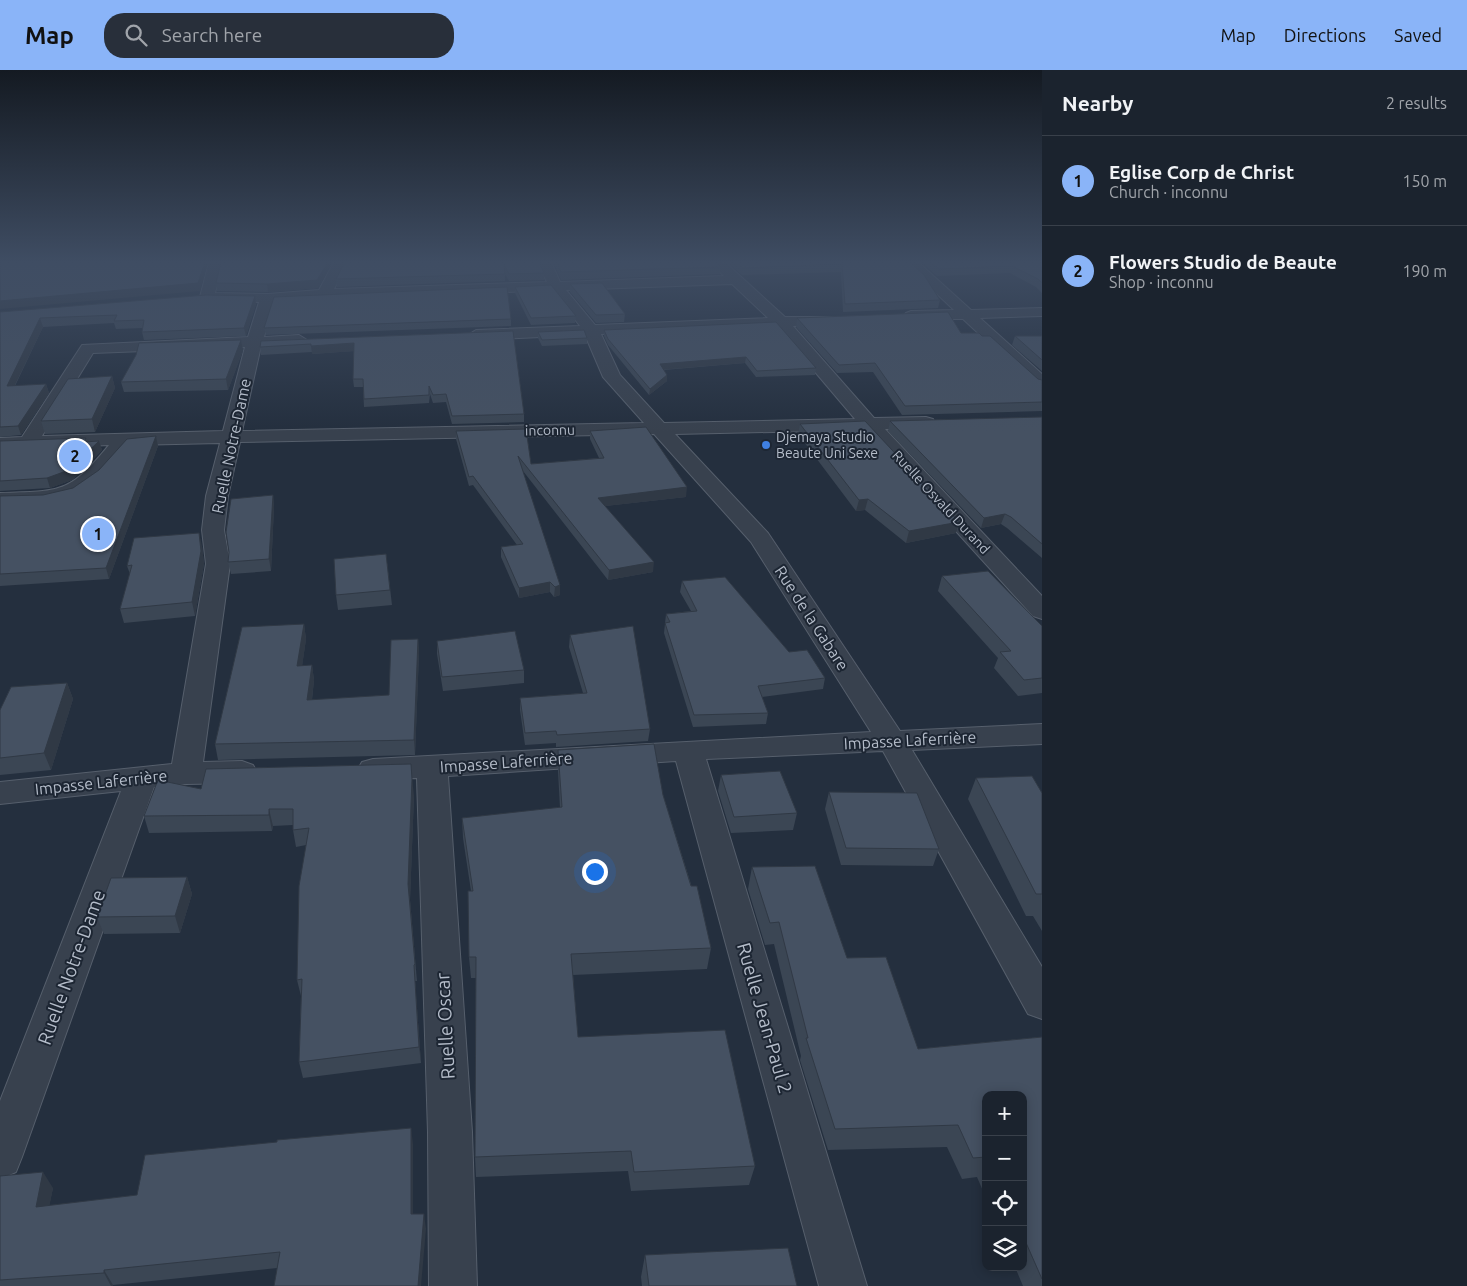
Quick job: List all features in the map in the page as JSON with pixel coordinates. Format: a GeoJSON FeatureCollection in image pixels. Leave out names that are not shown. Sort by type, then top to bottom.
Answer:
{"type":"FeatureCollection","features":[{"type":"Feature","properties":{"kind":"street","name":"Ruelle Notre-Dame"},"geometry":{"type":"LineString","coordinates":[[186,773],[218,564],[213,530],[217,496],[254,342],[261,319]]}},
{"type":"Feature","properties":{"kind":"street","name":"Rue de la Gabare"},"geometry":{"type":"LineString","coordinates":[[582,319],[591,330],[612,377],[760,538],[892,741],[1042,1002]]}},
{"type":"Feature","properties":{"kind":"street","name":"Ruelle Osvald Durand"},"geometry":{"type":"LineString","coordinates":[[778,319],[870,425],[1042,611]]}},
{"type":"Feature","properties":{"kind":"street"},"geometry":{"type":"LineString","coordinates":[[462,335],[850,319]]}},
{"type":"Feature","properties":{"kind":"street"},"geometry":{"type":"LineString","coordinates":[[974,319],[1042,383]]}},
{"type":"Feature","properties":{"kind":"street"},"geometry":{"type":"LineString","coordinates":[[29,442],[88,348],[313,340]]}},
{"type":"Feature","properties":{"kind":"street","name":"inconnu"},"geometry":{"type":"LineString","coordinates":[[0,444],[125,439],[946,422]]}},
{"type":"Feature","properties":{"kind":"street"},"geometry":{"type":"LineString","coordinates":[[0,500],[65,494],[82,486],[125,439]]}},
{"type":"Feature","properties":{"kind":"street","name":"Impasse Laferrière"},"geometry":{"type":"LineString","coordinates":[[343,769],[432,767],[688,750],[1042,734]]}},
{"type":"Feature","properties":{"kind":"street","name":"Ruelle Jean-Paul 2"},"geometry":{"type":"LineString","coordinates":[[688,750],[842,1286]]}},
{"type":"Feature","properties":{"kind":"street","name":"Ruelle Oscar"},"geometry":{"type":"LineString","coordinates":[[432,767],[450,1132],[452,1286]]}},
{"type":"Feature","properties":{"kind":"street","name":"Impasse Laferrière"},"geometry":{"type":"LineString","coordinates":[[0,793],[186,773],[264,771]]}},
{"type":"Feature","properties":{"kind":"street","name":"Ruelle Notre-Dame"},"geometry":{"type":"LineString","coordinates":[[0,1157],[142,777]]}},
{"type":"Feature","properties":{"kind":"building"},"geometry":{"type":"Polygon","coordinates":[[[0,319],[40,319],[7,386],[46,384],[18,426],[0,427],[0,319]]]}},
{"type":"Feature","properties":{"kind":"building"},"geometry":{"type":"Polygon","coordinates":[[[115,319],[247,319],[244,328],[142,332],[144,320],[114,321],[115,319]]]}},
{"type":"Feature","properties":{"kind":"building"},"geometry":{"type":"Polygon","coordinates":[[[267,319],[511,319],[264,328],[267,319]]]}},
{"type":"Feature","properties":{"kind":"building"},"geometry":{"type":"Polygon","coordinates":[[[798,319],[952,319],[961,333],[979,333],[982,336],[990,336],[1038,379],[1042,380],[1042,402],[905,406],[875,363],[839,365],[798,319]]]}},
{"type":"Feature","properties":{"kind":"building"},"geometry":{"type":"Polygon","coordinates":[[[776,322],[816,368],[757,371],[746,357],[660,364],[667,375],[650,389],[608,339],[604,330],[776,322]]]}},
{"type":"Feature","properties":{"kind":"building"},"geometry":{"type":"Polygon","coordinates":[[[584,330],[587,338],[542,340],[538,332],[584,330]]]}},
{"type":"Feature","properties":{"kind":"building"},"geometry":{"type":"Polygon","coordinates":[[[513,331],[524,414],[452,416],[446,394],[433,395],[429,386],[429,395],[364,399],[363,379],[353,379],[354,343],[260,347],[261,341],[513,331]]]}},
{"type":"Feature","properties":{"kind":"building"},"geometry":{"type":"Polygon","coordinates":[[[1015,336],[1042,336],[1042,360],[1015,336]]]}},
{"type":"Feature","properties":{"kind":"building"},"geometry":{"type":"Polygon","coordinates":[[[241,340],[226,379],[121,382],[136,355],[139,343],[241,340]]]}},
{"type":"Feature","properties":{"kind":"building"},"geometry":{"type":"Polygon","coordinates":[[[112,376],[92,419],[41,421],[68,379],[112,376]]]}},
{"type":"Feature","properties":{"kind":"building"},"geometry":{"type":"Polygon","coordinates":[[[1042,417],[1042,544],[1005,514],[984,518],[890,421],[1042,417]]]}},
{"type":"Feature","properties":{"kind":"building"},"geometry":{"type":"Polygon","coordinates":[[[865,421],[959,522],[909,531],[868,499],[859,500],[800,424],[865,421]]]}},
{"type":"Feature","properties":{"kind":"building"},"geometry":{"type":"Polygon","coordinates":[[[646,427],[687,487],[598,498],[654,562],[609,570],[518,456],[560,585],[555,587],[550,582],[519,588],[501,547],[523,544],[473,476],[469,477],[456,431],[526,429],[531,464],[604,458],[590,431],[646,427]]]}},
{"type":"Feature","properties":{"kind":"building"},"geometry":{"type":"Polygon","coordinates":[[[156,436],[106,568],[0,574],[0,496],[43,495],[73,488],[99,470],[127,439],[156,436]]]}},
{"type":"Feature","properties":{"kind":"building"},"geometry":{"type":"Polygon","coordinates":[[[86,438],[84,442],[99,441],[69,470],[47,478],[0,481],[0,441],[86,438]]]}},
{"type":"Feature","properties":{"kind":"building"},"geometry":{"type":"Polygon","coordinates":[[[273,495],[269,559],[228,562],[229,552],[226,532],[231,499],[273,495]]]}},
{"type":"Feature","properties":{"kind":"building"},"geometry":{"type":"Polygon","coordinates":[[[199,533],[201,551],[192,602],[120,609],[132,565],[127,566],[134,538],[199,533]]]}},
{"type":"Feature","properties":{"kind":"building"},"geometry":{"type":"Polygon","coordinates":[[[386,554],[390,590],[336,595],[334,559],[386,554]]]}},
{"type":"Feature","properties":{"kind":"building"},"geometry":{"type":"Polygon","coordinates":[[[988,571],[1042,626],[1042,678],[1024,680],[1000,652],[1011,651],[942,576],[988,571]]]}},
{"type":"Feature","properties":{"kind":"building"},"geometry":{"type":"Polygon","coordinates":[[[725,577],[789,652],[807,650],[825,678],[758,686],[768,713],[694,715],[665,623],[670,622],[666,614],[697,611],[682,581],[725,577]]]}},
{"type":"Feature","properties":{"kind":"building"},"geometry":{"type":"Polygon","coordinates":[[[304,624],[297,666],[312,665],[307,700],[389,695],[391,640],[418,639],[414,740],[215,744],[242,627],[304,624]]]}},
{"type":"Feature","properties":{"kind":"building"},"geometry":{"type":"Polygon","coordinates":[[[633,626],[650,729],[557,735],[556,731],[525,733],[520,698],[587,693],[570,635],[633,626]]]}},
{"type":"Feature","properties":{"kind":"building"},"geometry":{"type":"Polygon","coordinates":[[[515,631],[524,670],[442,677],[437,641],[515,631]]]}},
{"type":"Feature","properties":{"kind":"building"},"geometry":{"type":"Polygon","coordinates":[[[67,683],[44,753],[0,758],[0,710],[11,687],[67,683]]]}},
{"type":"Feature","properties":{"kind":"building"},"geometry":{"type":"Polygon","coordinates":[[[654,744],[663,795],[691,886],[697,886],[711,948],[571,954],[578,1037],[725,1030],[755,1166],[634,1172],[631,1151],[475,1157],[476,957],[469,957],[468,891],[473,891],[462,818],[562,807],[558,750],[654,744]]]}},
{"type":"Feature","properties":{"kind":"building"},"geometry":{"type":"Polygon","coordinates":[[[411,764],[408,884],[415,964],[419,1047],[299,1062],[302,979],[297,980],[299,886],[309,828],[293,830],[293,809],[269,809],[269,815],[144,816],[158,780],[201,789],[206,769],[411,764]]]}},
{"type":"Feature","properties":{"kind":"building"},"geometry":{"type":"Polygon","coordinates":[[[780,771],[797,813],[734,817],[721,775],[780,771]]]}},
{"type":"Feature","properties":{"kind":"building"},"geometry":{"type":"Polygon","coordinates":[[[1032,776],[1042,793],[1042,894],[1036,894],[976,778],[1032,776]]]}},
{"type":"Feature","properties":{"kind":"building"},"geometry":{"type":"Polygon","coordinates":[[[829,792],[917,793],[939,849],[846,848],[829,792]]]}},
{"type":"Feature","properties":{"kind":"building"},"geometry":{"type":"Polygon","coordinates":[[[815,866],[847,958],[886,957],[918,1049],[1042,1037],[1042,1279],[1027,1245],[1027,1091],[982,1091],[982,1157],[973,1158],[958,1125],[835,1129],[806,1038],[808,1038],[779,922],[770,923],[752,867],[815,866]]]}},
{"type":"Feature","properties":{"kind":"building"},"geometry":{"type":"Polygon","coordinates":[[[187,877],[175,916],[97,917],[111,878],[187,877]]]}},
{"type":"Feature","properties":{"kind":"building"},"geometry":{"type":"Polygon","coordinates":[[[411,1128],[411,1214],[424,1214],[418,1286],[274,1286],[280,1252],[104,1270],[104,1273],[0,1280],[0,1176],[43,1172],[36,1207],[137,1195],[145,1155],[277,1142],[277,1140],[411,1128]]]}},
{"type":"Feature","properties":{"kind":"building"},"geometry":{"type":"Polygon","coordinates":[[[788,1248],[797,1286],[649,1286],[645,1255],[788,1248]]]}},
{"type":"Feature","properties":{"kind":"place","name":"Djemaya Studio Beaute Uni Sexe"},"geometry":{"type":"Point","coordinates":[766,445]}},
{"type":"Feature","properties":{"kind":"place","name":"Flowers Studio de Beaute"},"geometry":{"type":"Point","coordinates":[75,456]}},
{"type":"Feature","properties":{"kind":"place","name":"Eglise Corp de Christ"},"geometry":{"type":"Point","coordinates":[98,534]}}]}
